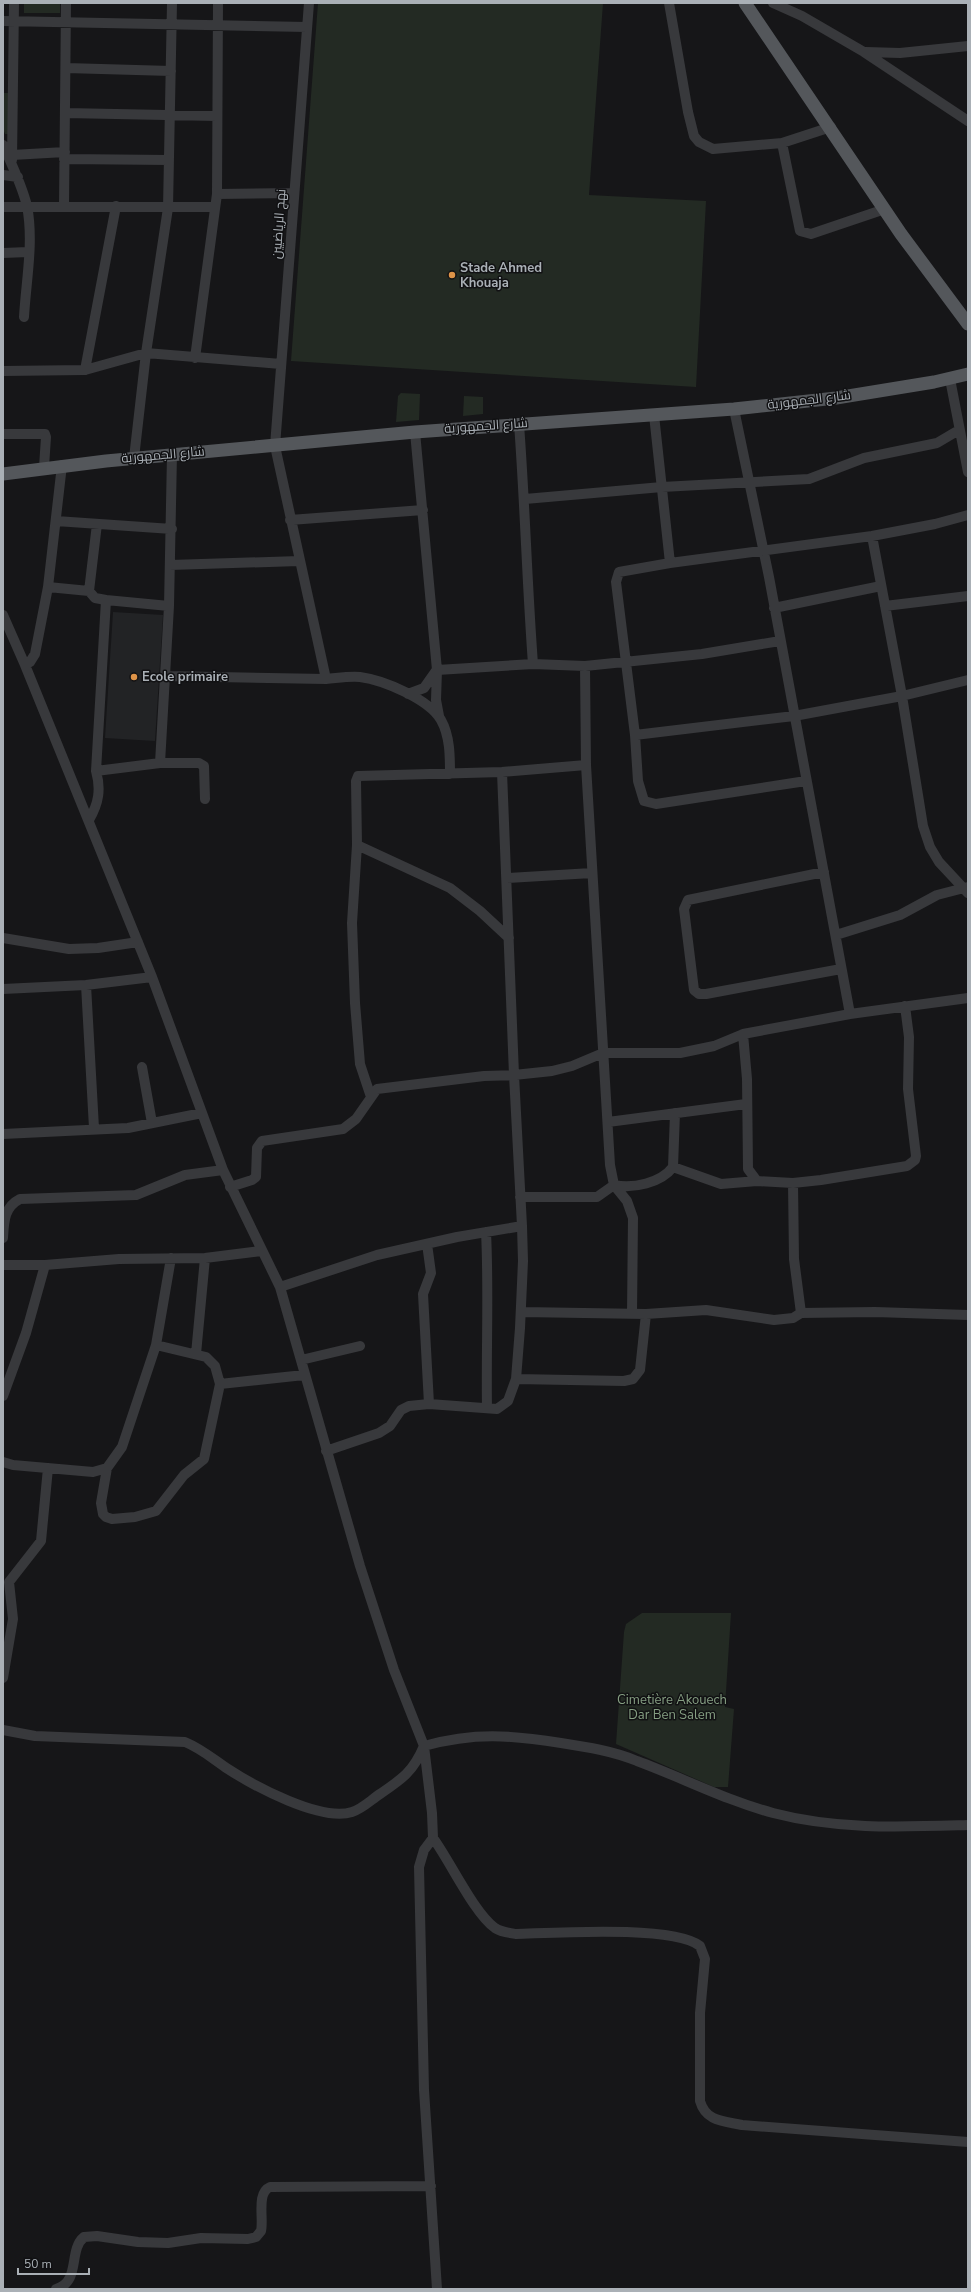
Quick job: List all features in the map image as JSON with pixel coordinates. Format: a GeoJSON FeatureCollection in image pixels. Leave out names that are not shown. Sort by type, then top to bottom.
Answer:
{"type":"FeatureCollection","features":[{"type":"Feature","properties":{"kind":"main road"},"geometry":{"type":"LineString","coordinates":[[745,3],[831,127],[885,209],[968,324]]}},
{"type":"Feature","properties":{"kind":"main road","name":"شارع الجمهورية"},"geometry":{"type":"LineString","coordinates":[[3,474],[62,465],[415,432],[734,409],[836,398],[950,379],[967,373]]}},
{"type":"Feature","properties":{"kind":"street"},"geometry":{"type":"LineString","coordinates":[[12,159],[8,85],[14,22],[14,3]]}},
{"type":"Feature","properties":{"kind":"street"},"geometry":{"type":"LineString","coordinates":[[64,206],[66,3]]}},
{"type":"Feature","properties":{"kind":"street"},"geometry":{"type":"LineString","coordinates":[[134,458],[146,353],[168,208],[171,116],[172,3]]}},
{"type":"Feature","properties":{"kind":"street"},"geometry":{"type":"LineString","coordinates":[[195,358],[217,194],[218,3]]}},
{"type":"Feature","properties":{"kind":"street","name":"نهج الرياضيين"},"geometry":{"type":"LineString","coordinates":[[309,3],[275,446],[326,679]]}},
{"type":"Feature","properties":{"kind":"street"},"geometry":{"type":"LineString","coordinates":[[669,3],[688,112],[694,136],[705,146],[713,149],[782,143],[831,127]]}},
{"type":"Feature","properties":{"kind":"street"},"geometry":{"type":"LineString","coordinates":[[773,3],[802,16],[864,52],[967,118]]}},
{"type":"Feature","properties":{"kind":"street"},"geometry":{"type":"LineString","coordinates":[[3,21],[172,25],[218,24],[307,27]]}},
{"type":"Feature","properties":{"kind":"street"},"geometry":{"type":"LineString","coordinates":[[864,52],[900,53],[968,46]]}},
{"type":"Feature","properties":{"kind":"street"},"geometry":{"type":"LineString","coordinates":[[66,68],[171,71]]}},
{"type":"Feature","properties":{"kind":"street"},"geometry":{"type":"LineString","coordinates":[[65,113],[217,116]]}},
{"type":"Feature","properties":{"kind":"street"},"geometry":{"type":"LineString","coordinates":[[782,143],[800,231],[811,234],[885,209]]}},
{"type":"Feature","properties":{"kind":"street"},"geometry":{"type":"LineString","coordinates":[[3,145],[12,159],[27,207],[30,238],[24,317]]}},
{"type":"Feature","properties":{"kind":"street"},"geometry":{"type":"LineString","coordinates":[[12,159],[64,156],[169,160]]}},
{"type":"Feature","properties":{"kind":"street"},"geometry":{"type":"LineString","coordinates":[[3,175],[18,177]]}},
{"type":"Feature","properties":{"kind":"street"},"geometry":{"type":"LineString","coordinates":[[217,194],[294,193]]}},
{"type":"Feature","properties":{"kind":"street"},"geometry":{"type":"LineString","coordinates":[[84,370],[116,206]]}},
{"type":"Feature","properties":{"kind":"street"},"geometry":{"type":"LineString","coordinates":[[3,207],[215,207]]}},
{"type":"Feature","properties":{"kind":"street"},"geometry":{"type":"LineString","coordinates":[[3,253],[28,252]]}},
{"type":"Feature","properties":{"kind":"street"},"geometry":{"type":"LineString","coordinates":[[3,371],[84,370],[146,353],[281,364]]}},
{"type":"Feature","properties":{"kind":"street"},"geometry":{"type":"LineString","coordinates":[[950,379],[968,472]]}},
{"type":"Feature","properties":{"kind":"street"},"geometry":{"type":"LineString","coordinates":[[734,409],[750,481],[850,1014]]}},
{"type":"Feature","properties":{"kind":"street"},"geometry":{"type":"LineString","coordinates":[[654,415],[670,563]]}},
{"type":"Feature","properties":{"kind":"street"},"geometry":{"type":"LineString","coordinates":[[519,424],[525,500],[527,582],[533,664]]}},
{"type":"Feature","properties":{"kind":"street"},"geometry":{"type":"LineString","coordinates":[[525,500],[662,487],[818,478],[864,458],[936,443],[959,430]]}},
{"type":"Feature","properties":{"kind":"street"},"geometry":{"type":"LineString","coordinates":[[415,432],[437,670],[436,700],[450,747],[450,774]]}},
{"type":"Feature","properties":{"kind":"street"},"geometry":{"type":"LineString","coordinates":[[3,434],[45,434],[44,467]]}},
{"type":"Feature","properties":{"kind":"street"},"geometry":{"type":"LineString","coordinates":[[160,763],[166,676],[172,529],[172,454]]}},
{"type":"Feature","properties":{"kind":"street"},"geometry":{"type":"LineString","coordinates":[[25,665],[30,662],[35,654],[48,587],[62,465]]}},
{"type":"Feature","properties":{"kind":"street"},"geometry":{"type":"LineString","coordinates":[[290,520],[423,510]]}},
{"type":"Feature","properties":{"kind":"street"},"geometry":{"type":"LineString","coordinates":[[806,781],[649,803],[641,795],[635,735],[625,663],[617,576],[623,570],[872,536],[935,524],[968,515]]}},
{"type":"Feature","properties":{"kind":"street"},"geometry":{"type":"LineString","coordinates":[[56,521],[172,529]]}},
{"type":"Feature","properties":{"kind":"street"},"geometry":{"type":"LineString","coordinates":[[97,524],[89,591],[94,598],[169,606]]}},
{"type":"Feature","properties":{"kind":"street"},"geometry":{"type":"LineString","coordinates":[[872,536],[902,696],[923,826],[930,848],[939,862],[967,890]]}},
{"type":"Feature","properties":{"kind":"street"},"geometry":{"type":"LineString","coordinates":[[170,565],[299,561]]}},
{"type":"Feature","properties":{"kind":"street"},"geometry":{"type":"LineString","coordinates":[[774,608],[881,586]]}},
{"type":"Feature","properties":{"kind":"street"},"geometry":{"type":"LineString","coordinates":[[48,587],[89,591]]}},
{"type":"Feature","properties":{"kind":"street"},"geometry":{"type":"LineString","coordinates":[[885,606],[968,596]]}},
{"type":"Feature","properties":{"kind":"street"},"geometry":{"type":"LineString","coordinates":[[89,820],[96,808],[99,794],[96,771],[106,600]]}},
{"type":"Feature","properties":{"kind":"street"},"geometry":{"type":"LineString","coordinates":[[4,620],[25,665],[152,977],[222,1170],[280,1287],[360,1566],[394,1670],[424,1746],[432,1813],[433,1838],[478,1908],[495,1928],[504,1932],[516,1934],[613,1932],[645,1934],[684,1939],[700,1946],[705,1959],[700,2013],[700,2101],[704,2112],[710,2117],[742,2125],[968,2142]]}},
{"type":"Feature","properties":{"kind":"street"},"geometry":{"type":"LineString","coordinates":[[437,670],[533,664],[585,666],[625,663],[780,641]]}},
{"type":"Feature","properties":{"kind":"street"},"geometry":{"type":"LineString","coordinates":[[585,666],[586,765],[610,1165],[614,1185],[627,1201],[633,1218],[632,1314]]}},
{"type":"Feature","properties":{"kind":"street"},"geometry":{"type":"LineString","coordinates":[[408,694],[424,688],[437,670]]}},
{"type":"Feature","properties":{"kind":"street"},"geometry":{"type":"LineString","coordinates":[[166,676],[326,679],[360,677],[372,679],[408,694],[424,703],[441,720]]}},
{"type":"Feature","properties":{"kind":"street"},"geometry":{"type":"LineString","coordinates":[[635,735],[794,716],[902,696],[968,680]]}},
{"type":"Feature","properties":{"kind":"street"},"geometry":{"type":"LineString","coordinates":[[96,771],[160,763],[199,763],[204,766],[205,799]]}},
{"type":"Feature","properties":{"kind":"street"},"geometry":{"type":"LineString","coordinates":[[371,1097],[360,1064],[355,1003],[352,923],[357,845],[356,781],[358,776],[502,772],[586,765]]}},
{"type":"Feature","properties":{"kind":"street"},"geometry":{"type":"LineString","coordinates":[[326,1451],[379,1433],[390,1426],[404,1408],[429,1404],[487,1408],[503,1407],[512,1394],[516,1379],[522,1312],[522,1226],[514,1074],[502,772]]}},
{"type":"Feature","properties":{"kind":"street"},"geometry":{"type":"LineString","coordinates":[[357,845],[450,888],[480,911],[509,938]]}},
{"type":"Feature","properties":{"kind":"street"},"geometry":{"type":"LineString","coordinates":[[824,872],[688,900],[684,909],[694,990],[699,994],[706,994],[841,969]]}},
{"type":"Feature","properties":{"kind":"street"},"geometry":{"type":"LineString","coordinates":[[507,878],[592,873]]}},
{"type":"Feature","properties":{"kind":"street"},"geometry":{"type":"LineString","coordinates":[[836,934],[900,915],[936,895],[967,890]]}},
{"type":"Feature","properties":{"kind":"street"},"geometry":{"type":"LineString","coordinates":[[3,938],[69,949],[98,948],[138,942]]}},
{"type":"Feature","properties":{"kind":"street"},"geometry":{"type":"LineString","coordinates":[[3,988],[86,985],[152,977]]}},
{"type":"Feature","properties":{"kind":"street"},"geometry":{"type":"LineString","coordinates":[[86,985],[94,1128]]}},
{"type":"Feature","properties":{"kind":"street"},"geometry":{"type":"LineString","coordinates":[[230,1187],[252,1180],[256,1177],[257,1148],[262,1141],[343,1129],[356,1119],[371,1097],[380,1088],[552,1071],[572,1066],[603,1053],[680,1053],[714,1046],[743,1034],[850,1014],[968,998]]}},
{"type":"Feature","properties":{"kind":"street"},"geometry":{"type":"LineString","coordinates":[[673,1167],[721,1184],[757,1181],[793,1184],[907,1166],[915,1160],[908,1089],[908,1037],[905,1006]]}},
{"type":"Feature","properties":{"kind":"street"},"geometry":{"type":"LineString","coordinates":[[743,1034],[747,1079],[746,1104],[748,1170],[757,1181]]}},
{"type":"Feature","properties":{"kind":"street"},"geometry":{"type":"LineString","coordinates":[[142,1067],[152,1123]]}},
{"type":"Feature","properties":{"kind":"street"},"geometry":{"type":"LineString","coordinates":[[608,1122],[746,1104]]}},
{"type":"Feature","properties":{"kind":"street"},"geometry":{"type":"LineString","coordinates":[[3,1134],[94,1128],[128,1128],[202,1113]]}},
{"type":"Feature","properties":{"kind":"street"},"geometry":{"type":"LineString","coordinates":[[520,1197],[597,1197],[604,1194],[614,1185],[639,1186],[661,1177],[673,1167],[675,1113]]}},
{"type":"Feature","properties":{"kind":"street"},"geometry":{"type":"LineString","coordinates":[[3,1238],[6,1212],[20,1199],[136,1195],[185,1175],[222,1170]]}},
{"type":"Feature","properties":{"kind":"street"},"geometry":{"type":"LineString","coordinates":[[793,1184],[794,1259],[801,1313]]}},
{"type":"Feature","properties":{"kind":"street"},"geometry":{"type":"LineString","coordinates":[[280,1287],[377,1255],[522,1226]]}},
{"type":"Feature","properties":{"kind":"street"},"geometry":{"type":"LineString","coordinates":[[486,1232],[489,1290],[486,1327],[487,1408]]}},
{"type":"Feature","properties":{"kind":"street"},"geometry":{"type":"LineString","coordinates":[[427,1244],[431,1273],[423,1294],[429,1404]]}},
{"type":"Feature","properties":{"kind":"street"},"geometry":{"type":"LineString","coordinates":[[3,1265],[45,1265],[171,1258],[205,1258],[261,1250]]}},
{"type":"Feature","properties":{"kind":"street"},"geometry":{"type":"LineString","coordinates":[[156,1345],[206,1357],[214,1363],[220,1384],[204,1459],[184,1475],[156,1511],[135,1517],[112,1519],[103,1514],[101,1503],[107,1468],[122,1447],[156,1345],[171,1258]]}},
{"type":"Feature","properties":{"kind":"street"},"geometry":{"type":"LineString","coordinates":[[196,1354],[205,1258]]}},
{"type":"Feature","properties":{"kind":"street"},"geometry":{"type":"LineString","coordinates":[[3,1396],[26,1333],[45,1265]]}},
{"type":"Feature","properties":{"kind":"street"},"geometry":{"type":"LineString","coordinates":[[522,1312],[646,1314],[719,1310],[774,1320],[793,1318],[801,1313],[875,1312],[968,1315]]}},
{"type":"Feature","properties":{"kind":"street"},"geometry":{"type":"LineString","coordinates":[[516,1379],[624,1381],[633,1378],[640,1370],[646,1314]]}},
{"type":"Feature","properties":{"kind":"street"},"geometry":{"type":"LineString","coordinates":[[301,1360],[360,1346]]}},
{"type":"Feature","properties":{"kind":"street"},"geometry":{"type":"LineString","coordinates":[[220,1384],[304,1375]]}},
{"type":"Feature","properties":{"kind":"street"},"geometry":{"type":"LineString","coordinates":[[3,1462],[13,1465],[93,1472],[107,1468]]}},
{"type":"Feature","properties":{"kind":"street"},"geometry":{"type":"LineString","coordinates":[[3,1678],[13,1619],[9,1582],[41,1541],[48,1468]]}},
{"type":"Feature","properties":{"kind":"street"},"geometry":{"type":"LineString","coordinates":[[3,1730],[35,1736],[185,1742],[199,1747],[228,1769],[257,1786],[315,1810],[342,1814],[360,1808],[409,1774],[417,1762],[424,1746]]}},
{"type":"Feature","properties":{"kind":"street"},"geometry":{"type":"LineString","coordinates":[[424,1746],[459,1738],[493,1735],[556,1742],[614,1753],[638,1761],[730,1800],[805,1820],[858,1827],[968,1825]]}},
{"type":"Feature","properties":{"kind":"street"},"geometry":{"type":"LineString","coordinates":[[433,1838],[422,1855],[419,1879],[424,2090],[437,2289]]}},
{"type":"Feature","properties":{"kind":"street"},"geometry":{"type":"LineString","coordinates":[[56,2289],[65,2284],[71,2275],[79,2243],[84,2237],[97,2236],[138,2242],[157,2243],[205,2238],[248,2239],[256,2237],[261,2231],[263,2194],[266,2189],[270,2187],[431,2186]]}},
{"type":"Feature","properties":{"kind":"shaded area","name":"Ecole primaire"},"geometry":{"type":"Polygon","coordinates":[[[113,612],[163,615],[155,741],[105,738],[113,612]]]}},
{"type":"Feature","properties":{"kind":"green space"},"geometry":{"type":"Polygon","coordinates":[[[24,3],[60,3],[60,13],[24,13],[24,3]]]}},
{"type":"Feature","properties":{"kind":"green space"},"geometry":{"type":"Polygon","coordinates":[[[318,3],[603,3],[589,195],[706,201],[696,387],[291,361],[318,3]]]}},
{"type":"Feature","properties":{"kind":"green space"},"geometry":{"type":"Polygon","coordinates":[[[3,93],[8,93],[8,134],[5,134],[3,129],[3,93]]]}},
{"type":"Feature","properties":{"kind":"green space"},"geometry":{"type":"Polygon","coordinates":[[[401,393],[420,394],[419,420],[396,422],[398,396],[401,393]]]}},
{"type":"Feature","properties":{"kind":"green space"},"geometry":{"type":"Polygon","coordinates":[[[464,396],[483,397],[483,414],[463,416],[464,396]]]}},
{"type":"Feature","properties":{"kind":"green space","name":"Cimetière Akouech Dar Ben Salem"},"geometry":{"type":"Polygon","coordinates":[[[642,1613],[731,1613],[725,1707],[734,1709],[728,1787],[714,1787],[616,1744],[624,1632],[626,1624],[642,1613]]]}},
{"type":"Feature","properties":{"kind":"place","name":"Stade Ahmed Khouaja"},"geometry":{"type":"Point","coordinates":[452,275]}},
{"type":"Feature","properties":{"kind":"place","name":"Ecole primaire"},"geometry":{"type":"Point","coordinates":[134,677]}}]}
